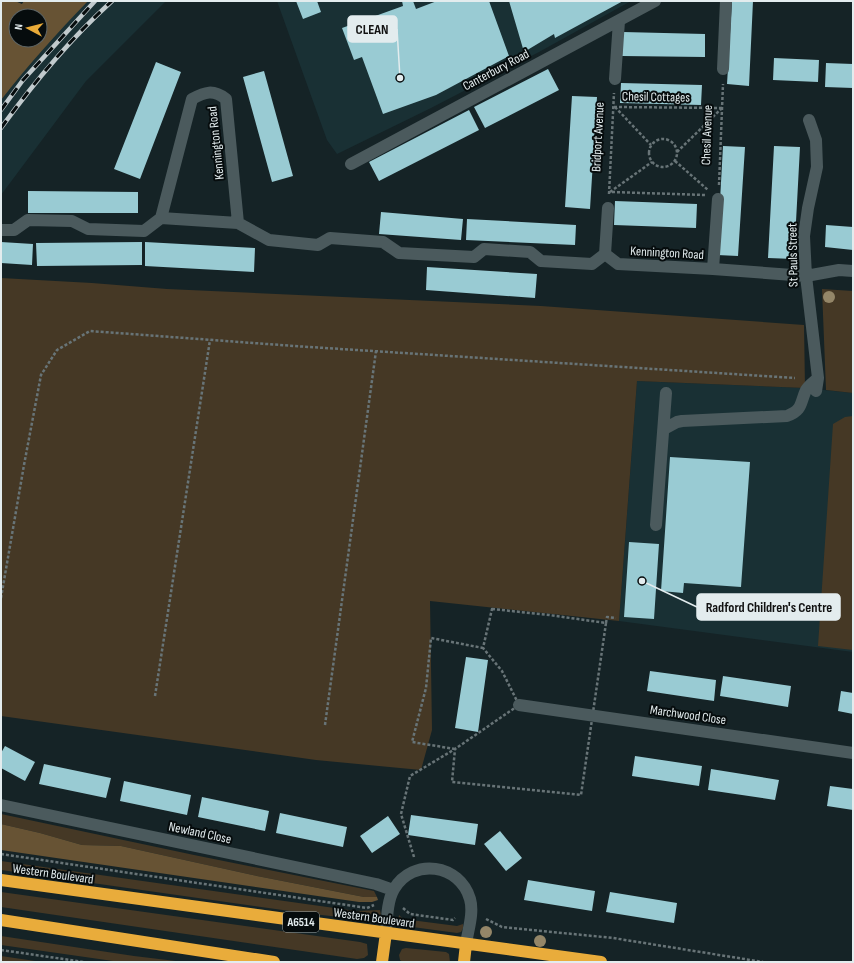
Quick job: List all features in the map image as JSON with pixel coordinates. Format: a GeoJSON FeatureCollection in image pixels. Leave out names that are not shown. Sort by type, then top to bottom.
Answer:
{"type":"FeatureCollection","features":[{"type":"Feature","properties":{"kind":"highway","name":"Western Boulevard"},"geometry":{"type":"LineString","coordinates":[[1,880],[601,962]]}},
{"type":"Feature","properties":{"kind":"highway"},"geometry":{"type":"LineString","coordinates":[[1,920],[274,962]]}},
{"type":"Feature","properties":{"kind":"highway"},"geometry":{"type":"LineString","coordinates":[[382,962],[386,933]]}},
{"type":"Feature","properties":{"kind":"highway"},"geometry":{"type":"LineString","coordinates":[[464,962],[466,944]]}},
{"type":"Feature","properties":{"kind":"street","name":"Canterbury Road"},"geometry":{"type":"LineString","coordinates":[[351,164],[655,1]]}},
{"type":"Feature","properties":{"kind":"street"},"geometry":{"type":"LineString","coordinates":[[723,69],[726,1]]}},
{"type":"Feature","properties":{"kind":"street"},"geometry":{"type":"LineString","coordinates":[[615,79],[618,21]]}},
{"type":"Feature","properties":{"kind":"street","name":"Kennington Road"},"geometry":{"type":"LineString","coordinates":[[161,218],[192,99],[204,92],[219,94],[226,99],[238,223]]}},
{"type":"Feature","properties":{"kind":"street","name":"St Pauls Street"},"geometry":{"type":"LineString","coordinates":[[809,120],[816,140],[816,168],[805,229],[806,276],[818,378],[816,391]]}},
{"type":"Feature","properties":{"kind":"street"},"geometry":{"type":"LineString","coordinates":[[713,269],[716,197]]}},
{"type":"Feature","properties":{"kind":"street"},"geometry":{"type":"LineString","coordinates":[[1,230],[14,230],[28,220],[72,221],[88,229],[144,231],[161,218],[238,223],[269,240],[318,245],[330,238],[383,242],[399,253],[474,257],[484,249],[530,252],[541,261],[592,264],[605,254],[608,208]]}},
{"type":"Feature","properties":{"kind":"street","name":"Kennington Road"},"geometry":{"type":"LineString","coordinates":[[605,254],[618,264],[806,276],[839,270],[853,271]]}},
{"type":"Feature","properties":{"kind":"street"},"geometry":{"type":"LineString","coordinates":[[664,429],[682,421],[787,416],[797,411],[802,404],[807,389],[818,378]]}},
{"type":"Feature","properties":{"kind":"street"},"geometry":{"type":"LineString","coordinates":[[656,525],[666,393]]}},
{"type":"Feature","properties":{"kind":"street","name":"Marchwood Close"},"geometry":{"type":"LineString","coordinates":[[519,705],[853,753]]}},
{"type":"Feature","properties":{"kind":"street","name":"Newland Close"},"geometry":{"type":"LineString","coordinates":[[1,805],[376,884],[393,890]]}},
{"type":"Feature","properties":{"kind":"street"},"geometry":{"type":"LineString","coordinates":[[386,933],[389,904],[393,890],[406,876],[418,870],[433,868],[443,870],[453,875],[467,891],[470,901],[470,915],[466,944]]}},
{"type":"Feature","properties":{"kind":"path","name":"Chesil Avenue"},"geometry":{"type":"LineString","coordinates":[[716,197],[723,69]]}},
{"type":"Feature","properties":{"kind":"path","name":"Bridport Avenue"},"geometry":{"type":"LineString","coordinates":[[608,208],[615,79]]}},
{"type":"Feature","properties":{"kind":"path","name":"Chesil Cottages"},"geometry":{"type":"LineString","coordinates":[[652,145],[614,106],[722,108]]}},
{"type":"Feature","properties":{"kind":"path"},"geometry":{"type":"LineString","coordinates":[[677,152],[722,108]]}},
{"type":"Feature","properties":{"kind":"path"},"geometry":{"type":"LineString","coordinates":[[664,139],[673,143],[677,152],[675,161],[664,167],[660,167],[652,162],[649,154],[652,145],[659,140],[664,139]]}},
{"type":"Feature","properties":{"kind":"path"},"geometry":{"type":"LineString","coordinates":[[675,161],[716,197]]}},
{"type":"Feature","properties":{"kind":"path"},"geometry":{"type":"LineString","coordinates":[[609,192],[652,162]]}},
{"type":"Feature","properties":{"kind":"path"},"geometry":{"type":"LineString","coordinates":[[609,192],[716,197]]}},
{"type":"Feature","properties":{"kind":"path"},"geometry":{"type":"LineString","coordinates":[[1,598],[41,375],[57,350],[90,331],[805,379],[818,378]]}},
{"type":"Feature","properties":{"kind":"path"},"geometry":{"type":"LineString","coordinates":[[155,696],[210,340]]}},
{"type":"Feature","properties":{"kind":"path"},"geometry":{"type":"LineString","coordinates":[[325,725],[376,351]]}},
{"type":"Feature","properties":{"kind":"path"},"geometry":{"type":"LineString","coordinates":[[606,622],[607,617],[616,618]]}},
{"type":"Feature","properties":{"kind":"path"},"geometry":{"type":"LineString","coordinates":[[418,870],[401,814],[410,776],[456,749],[412,742],[426,688],[431,638],[483,648]]}},
{"type":"Feature","properties":{"kind":"path"},"geometry":{"type":"LineString","coordinates":[[1,854],[367,908],[381,902],[401,905],[410,914],[453,920],[462,914],[479,916],[502,927],[613,938],[763,962]]}},
{"type":"Feature","properties":{"kind":"path"},"geometry":{"type":"LineString","coordinates":[[1,950],[84,962]]}},
{"type":"Feature","properties":{"kind":"shaded area"},"geometry":{"type":"Polygon","coordinates":[[[1,1],[15,1],[22,4],[24,1],[88,1],[48,44],[48,8],[8,8],[8,48],[44,48],[1,100],[1,1]]]}},
{"type":"Feature","properties":{"kind":"shaded area"},"geometry":{"type":"Polygon","coordinates":[[[24,1],[166,1],[86,81],[1,195],[1,32],[8,23],[8,48],[48,48],[48,8],[19,8],[24,1]]]}},
{"type":"Feature","properties":{"kind":"shaded area"},"geometry":{"type":"Polygon","coordinates":[[[277,1],[631,1],[539,52],[431,108],[337,154],[327,140],[277,1]]]}},
{"type":"Feature","properties":{"kind":"shaded area"},"geometry":{"type":"Polygon","coordinates":[[[1,278],[167,289],[541,306],[804,325],[805,388],[637,381],[619,621],[430,601],[432,730],[421,770],[316,760],[1,716],[1,278]]]}},
{"type":"Feature","properties":{"kind":"shaded area"},"geometry":{"type":"Polygon","coordinates":[[[822,289],[853,291],[853,393],[826,390],[822,289]]]}},
{"type":"Feature","properties":{"kind":"shaded area"},"geometry":{"type":"Polygon","coordinates":[[[637,381],[805,388],[853,393],[853,652],[619,621],[637,381]]]}},
{"type":"Feature","properties":{"kind":"shaded area"},"geometry":{"type":"Polygon","coordinates":[[[853,416],[853,650],[818,646],[833,424],[845,417],[853,416]]]}},
{"type":"Feature","properties":{"kind":"shaded area"},"geometry":{"type":"Polygon","coordinates":[[[1,814],[374,891],[377,897],[364,897],[257,876],[121,846],[82,845],[1,824],[1,814]]]}},
{"type":"Feature","properties":{"kind":"shaded area"},"geometry":{"type":"Polygon","coordinates":[[[1,824],[82,845],[121,846],[257,876],[364,897],[377,897],[378,900],[372,902],[359,902],[1,850],[1,824]]]}},
{"type":"Feature","properties":{"kind":"shaded area"},"geometry":{"type":"Polygon","coordinates":[[[1,861],[356,911],[380,910],[381,915],[375,921],[304,913],[1,870],[1,861]]]}},
{"type":"Feature","properties":{"kind":"shaded area"},"geometry":{"type":"Polygon","coordinates":[[[1,892],[360,942],[367,944],[368,955],[364,958],[357,959],[1,907],[1,892]]]}},
{"type":"Feature","properties":{"kind":"shaded area"},"geometry":{"type":"Polygon","coordinates":[[[399,915],[403,919],[457,926],[463,924],[463,928],[461,932],[457,933],[405,926],[400,921],[399,915]]]}},
{"type":"Feature","properties":{"kind":"shaded area"},"geometry":{"type":"Polygon","coordinates":[[[1,936],[184,962],[120,962],[1,945],[1,936]]]}},
{"type":"Feature","properties":{"kind":"shaded area"},"geometry":{"type":"Polygon","coordinates":[[[406,948],[446,952],[449,954],[450,962],[403,962],[400,960],[399,955],[402,949],[406,948]]]}},
{"type":"Feature","properties":{"kind":"shaded area"},"geometry":{"type":"Polygon","coordinates":[[[1,956],[42,962],[1,962],[1,956]]]}},
{"type":"Feature","properties":{"kind":"building"},"geometry":{"type":"Polygon","coordinates":[[[296,1],[317,1],[321,12],[303,19],[296,1]]]}},
{"type":"Feature","properties":{"kind":"building"},"geometry":{"type":"Polygon","coordinates":[[[402,1],[413,1],[416,9],[437,1],[489,1],[509,56],[436,95],[383,114],[362,57],[354,60],[342,28],[403,6],[402,1]]]}},
{"type":"Feature","properties":{"kind":"building"},"geometry":{"type":"Polygon","coordinates":[[[509,1],[623,1],[555,38],[554,34],[524,52],[509,1]]]}},
{"type":"Feature","properties":{"kind":"building"},"geometry":{"type":"Polygon","coordinates":[[[732,1],[753,1],[749,86],[727,84],[732,1]]]}},
{"type":"Feature","properties":{"kind":"building"},"geometry":{"type":"Polygon","coordinates":[[[623,32],[705,34],[705,57],[622,56],[623,32]]]}},
{"type":"Feature","properties":{"kind":"building"},"geometry":{"type":"Polygon","coordinates":[[[774,58],[819,60],[818,82],[773,80],[774,58]]]}},
{"type":"Feature","properties":{"kind":"building"},"geometry":{"type":"Polygon","coordinates":[[[156,62],[181,72],[140,179],[114,169],[156,62]]]}},
{"type":"Feature","properties":{"kind":"building"},"geometry":{"type":"Polygon","coordinates":[[[826,63],[853,64],[853,88],[825,87],[826,63]]]}},
{"type":"Feature","properties":{"kind":"building"},"geometry":{"type":"Polygon","coordinates":[[[548,69],[559,90],[485,128],[474,107],[548,69]]]}},
{"type":"Feature","properties":{"kind":"building"},"geometry":{"type":"Polygon","coordinates":[[[264,71],[293,176],[272,182],[243,77],[264,71]]]}},
{"type":"Feature","properties":{"kind":"building"},"geometry":{"type":"Polygon","coordinates":[[[621,83],[702,85],[701,105],[620,103],[621,83]]]}},
{"type":"Feature","properties":{"kind":"building"},"geometry":{"type":"Polygon","coordinates":[[[572,96],[597,97],[590,209],[565,207],[572,96]]]}},
{"type":"Feature","properties":{"kind":"building"},"geometry":{"type":"Polygon","coordinates":[[[469,110],[479,130],[379,181],[369,162],[469,110]]]}},
{"type":"Feature","properties":{"kind":"building"},"geometry":{"type":"Polygon","coordinates":[[[723,146],[745,147],[738,256],[717,255],[723,146]]]}},
{"type":"Feature","properties":{"kind":"building"},"geometry":{"type":"Polygon","coordinates":[[[774,146],[800,147],[794,259],[768,258],[774,146]]]}},
{"type":"Feature","properties":{"kind":"building"},"geometry":{"type":"Polygon","coordinates":[[[28,191],[138,192],[138,213],[28,213],[28,191]]]}},
{"type":"Feature","properties":{"kind":"building"},"geometry":{"type":"Polygon","coordinates":[[[615,201],[697,204],[696,228],[614,225],[615,201]]]}},
{"type":"Feature","properties":{"kind":"building"},"geometry":{"type":"Polygon","coordinates":[[[381,212],[463,219],[461,240],[379,234],[381,212]]]}},
{"type":"Feature","properties":{"kind":"building"},"geometry":{"type":"Polygon","coordinates":[[[467,219],[576,225],[575,245],[466,240],[467,219]]]}},
{"type":"Feature","properties":{"kind":"building"},"geometry":{"type":"Polygon","coordinates":[[[826,225],[853,227],[853,250],[825,247],[826,225]]]}},
{"type":"Feature","properties":{"kind":"building"},"geometry":{"type":"Polygon","coordinates":[[[1,242],[33,244],[32,265],[1,263],[1,242]]]}},
{"type":"Feature","properties":{"kind":"building"},"geometry":{"type":"Polygon","coordinates":[[[142,242],[142,265],[37,266],[36,243],[142,242]]]}},
{"type":"Feature","properties":{"kind":"building"},"geometry":{"type":"Polygon","coordinates":[[[145,242],[255,248],[254,272],[145,266],[145,242]]]}},
{"type":"Feature","properties":{"kind":"building"},"geometry":{"type":"Polygon","coordinates":[[[427,267],[537,274],[535,298],[426,290],[427,267]]]}},
{"type":"Feature","properties":{"kind":"building"},"geometry":{"type":"Polygon","coordinates":[[[670,457],[750,462],[741,587],[684,583],[683,593],[661,591],[670,457]]]}},
{"type":"Feature","properties":{"kind":"building"},"geometry":{"type":"Polygon","coordinates":[[[629,542],[659,544],[654,619],[624,617],[629,542]]]}},
{"type":"Feature","properties":{"kind":"building"},"geometry":{"type":"Polygon","coordinates":[[[466,657],[488,660],[478,732],[455,728],[466,657]]]}},
{"type":"Feature","properties":{"kind":"building"},"geometry":{"type":"Polygon","coordinates":[[[650,671],[716,680],[714,701],[647,691],[650,671]]]}},
{"type":"Feature","properties":{"kind":"building"},"geometry":{"type":"Polygon","coordinates":[[[723,676],[791,686],[788,707],[720,696],[723,676]]]}},
{"type":"Feature","properties":{"kind":"building"},"geometry":{"type":"Polygon","coordinates":[[[841,691],[853,693],[853,714],[838,711],[841,691]]]}},
{"type":"Feature","properties":{"kind":"building"},"geometry":{"type":"Polygon","coordinates":[[[5,746],[35,762],[25,781],[1,768],[1,753],[5,746]]]}},
{"type":"Feature","properties":{"kind":"building"},"geometry":{"type":"Polygon","coordinates":[[[635,756],[702,766],[699,786],[632,776],[635,756]]]}},
{"type":"Feature","properties":{"kind":"building"},"geometry":{"type":"Polygon","coordinates":[[[44,764],[111,778],[106,798],[39,784],[44,764]]]}},
{"type":"Feature","properties":{"kind":"building"},"geometry":{"type":"Polygon","coordinates":[[[711,769],[779,780],[775,800],[708,790],[711,769]]]}},
{"type":"Feature","properties":{"kind":"building"},"geometry":{"type":"Polygon","coordinates":[[[124,781],[191,795],[187,815],[120,801],[124,781]]]}},
{"type":"Feature","properties":{"kind":"building"},"geometry":{"type":"Polygon","coordinates":[[[830,786],[853,789],[853,810],[827,806],[830,786]]]}},
{"type":"Feature","properties":{"kind":"building"},"geometry":{"type":"Polygon","coordinates":[[[202,797],[269,811],[265,831],[198,817],[202,797]]]}},
{"type":"Feature","properties":{"kind":"building"},"geometry":{"type":"Polygon","coordinates":[[[280,813],[347,827],[343,847],[276,833],[280,813]]]}},
{"type":"Feature","properties":{"kind":"building"},"geometry":{"type":"Polygon","coordinates":[[[411,815],[478,824],[475,845],[408,835],[411,815]]]}},
{"type":"Feature","properties":{"kind":"building"},"geometry":{"type":"Polygon","coordinates":[[[388,816],[400,834],[372,853],[360,836],[388,816]]]}},
{"type":"Feature","properties":{"kind":"building"},"geometry":{"type":"Polygon","coordinates":[[[500,831],[522,858],[506,871],[484,844],[500,831]]]}},
{"type":"Feature","properties":{"kind":"building"},"geometry":{"type":"Polygon","coordinates":[[[528,880],[595,891],[592,911],[524,900],[528,880]]]}},
{"type":"Feature","properties":{"kind":"building"},"geometry":{"type":"Polygon","coordinates":[[[610,892],[677,903],[674,923],[606,912],[610,892]]]}},
{"type":"Feature","properties":{"kind":"railway"},"geometry":{"type":"LineString","coordinates":[[1,110],[23,80],[95,1]]}},
{"type":"Feature","properties":{"kind":"railway"},"geometry":{"type":"LineString","coordinates":[[1,128],[53,62],[81,31],[112,1]]}},
{"type":"Feature","properties":{"kind":"place","name":"CLEAN"},"geometry":{"type":"Point","coordinates":[400,78]}},
{"type":"Feature","properties":{"kind":"place","name":"Radford Children's Centre"},"geometry":{"type":"Point","coordinates":[642,581]}}]}
